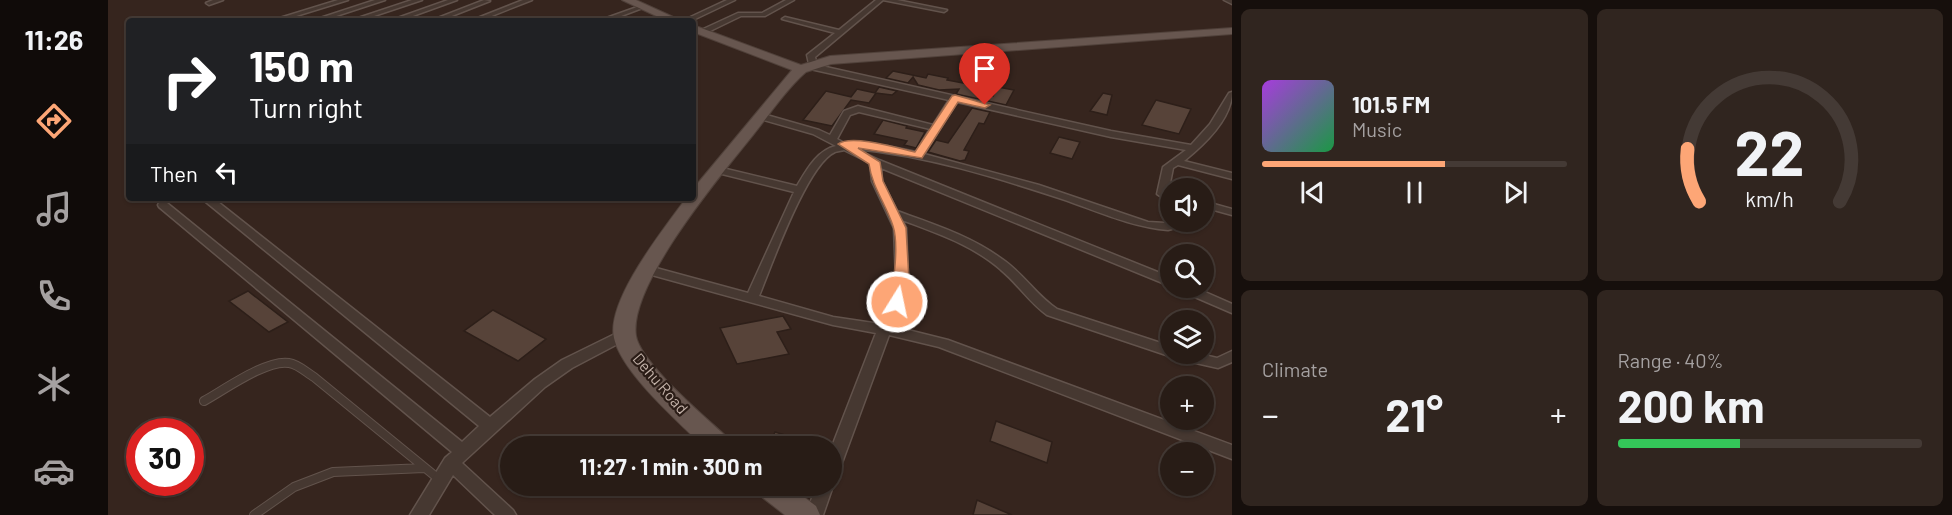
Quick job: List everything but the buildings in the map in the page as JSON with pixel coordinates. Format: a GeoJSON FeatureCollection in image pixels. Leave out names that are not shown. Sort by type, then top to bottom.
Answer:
{"type":"FeatureCollection","features":[{"type":"Feature","properties":{"kind":"main road"},"geometry":{"type":"LineString","coordinates":[[627,0],[669,18]]}},
{"type":"Feature","properties":{"kind":"main road"},"geometry":{"type":"LineString","coordinates":[[698,30],[804,69],[830,60],[1232,31]]}},
{"type":"Feature","properties":{"kind":"main road","name":"Dehu Road"},"geometry":{"type":"LineString","coordinates":[[696,200],[760,116],[804,69]]}},
{"type":"Feature","properties":{"kind":"main road","name":"Dehu Road"},"geometry":{"type":"LineString","coordinates":[[695,201],[645,269],[627,308],[624,335],[639,362],[710,436]]}},
{"type":"Feature","properties":{"kind":"main road"},"geometry":{"type":"LineString","coordinates":[[781,496],[806,515]]}},
{"type":"Feature","properties":{"kind":"street"},"geometry":{"type":"LineString","coordinates":[[209,3],[220,0]]}},
{"type":"Feature","properties":{"kind":"street"},"geometry":{"type":"LineString","coordinates":[[283,18],[345,0]]}},
{"type":"Feature","properties":{"kind":"street"},"geometry":{"type":"LineString","coordinates":[[324,18],[382,0]]}},
{"type":"Feature","properties":{"kind":"street"},"geometry":{"type":"LineString","coordinates":[[362,18],[419,0]]}},
{"type":"Feature","properties":{"kind":"street"},"geometry":{"type":"LineString","coordinates":[[401,18],[454,0]]}},
{"type":"Feature","properties":{"kind":"street"},"geometry":{"type":"LineString","coordinates":[[441,18],[487,1],[483,0]]}},
{"type":"Feature","properties":{"kind":"street"},"geometry":{"type":"LineString","coordinates":[[481,18],[528,0]]}},
{"type":"Feature","properties":{"kind":"street"},"geometry":{"type":"LineString","coordinates":[[692,18],[732,0]]}},
{"type":"Feature","properties":{"kind":"street"},"geometry":{"type":"LineString","coordinates":[[698,30],[740,14],[763,15],[791,0]]}},
{"type":"Feature","properties":{"kind":"street"},"geometry":{"type":"LineString","coordinates":[[880,0],[812,55],[804,69],[955,98],[1111,134],[1194,148]]}},
{"type":"Feature","properties":{"kind":"street"},"geometry":{"type":"LineString","coordinates":[[886,0],[944,10]]}},
{"type":"Feature","properties":{"kind":"street"},"geometry":{"type":"LineString","coordinates":[[610,18],[642,7]]}},
{"type":"Feature","properties":{"kind":"street"},"geometry":{"type":"LineString","coordinates":[[785,19],[840,32]]}},
{"type":"Feature","properties":{"kind":"street"},"geometry":{"type":"LineString","coordinates":[[1168,178],[1168,167],[1178,162],[1194,148],[1223,111],[1232,95]]}},
{"type":"Feature","properties":{"kind":"street"},"geometry":{"type":"LineString","coordinates":[[918,156],[955,98]]}},
{"type":"Feature","properties":{"kind":"street"},"geometry":{"type":"LineString","coordinates":[[832,139],[847,113],[858,109],[936,128]]}},
{"type":"Feature","properties":{"kind":"street"},"geometry":{"type":"LineString","coordinates":[[760,116],[798,125],[844,144],[875,162],[1160,278]]}},
{"type":"Feature","properties":{"kind":"street"},"geometry":{"type":"LineString","coordinates":[[752,298],[800,190],[820,160],[832,148],[844,144],[864,145],[918,156],[1044,190],[1146,225],[1160,226]]}},
{"type":"Feature","properties":{"kind":"street"},"geometry":{"type":"LineString","coordinates":[[842,442],[884,329],[897,302],[902,280],[900,228],[878,181],[875,162]]}},
{"type":"Feature","properties":{"kind":"street"},"geometry":{"type":"LineString","coordinates":[[1178,162],[1232,176]]}},
{"type":"Feature","properties":{"kind":"street"},"geometry":{"type":"LineString","coordinates":[[718,170],[800,190]]}},
{"type":"Feature","properties":{"kind":"street"},"geometry":{"type":"LineString","coordinates":[[210,201],[490,426]]}},
{"type":"Feature","properties":{"kind":"street"},"geometry":{"type":"LineString","coordinates":[[163,205],[457,458],[507,515]]}},
{"type":"Feature","properties":{"kind":"street"},"geometry":{"type":"LineString","coordinates":[[1214,207],[1232,212]]}},
{"type":"Feature","properties":{"kind":"street"},"geometry":{"type":"LineString","coordinates":[[893,213],[961,240],[989,255],[1000,263],[1038,304],[1052,312],[1160,348]]}},
{"type":"Feature","properties":{"kind":"street"},"geometry":{"type":"LineString","coordinates":[[645,269],[833,321],[909,334],[980,355],[1232,452]]}},
{"type":"Feature","properties":{"kind":"street"},"geometry":{"type":"LineString","coordinates":[[1207,298],[1232,309]]}},
{"type":"Feature","properties":{"kind":"street"},"geometry":{"type":"LineString","coordinates":[[419,515],[457,458],[490,426],[540,383],[567,364],[624,335]]}},
{"type":"Feature","properties":{"kind":"street"},"geometry":{"type":"LineString","coordinates":[[1214,363],[1232,356]]}},
{"type":"Feature","properties":{"kind":"street"},"geometry":{"type":"LineString","coordinates":[[814,515],[821,496]]}},
{"type":"Feature","properties":{"kind":"lane"},"geometry":{"type":"LineString","coordinates":[[204,402],[266,367],[291,363],[314,377],[440,481]]}},
{"type":"Feature","properties":{"kind":"lane"},"geometry":{"type":"LineString","coordinates":[[254,515],[294,488],[333,472],[425,468]]}},
{"type":"Feature","properties":{"kind":"route"},"geometry":{"type":"LineString","coordinates":[[897,302],[902,280],[900,228],[881,190],[875,162],[844,144],[864,145],[918,156],[955,98],[985,105]]}}]}
